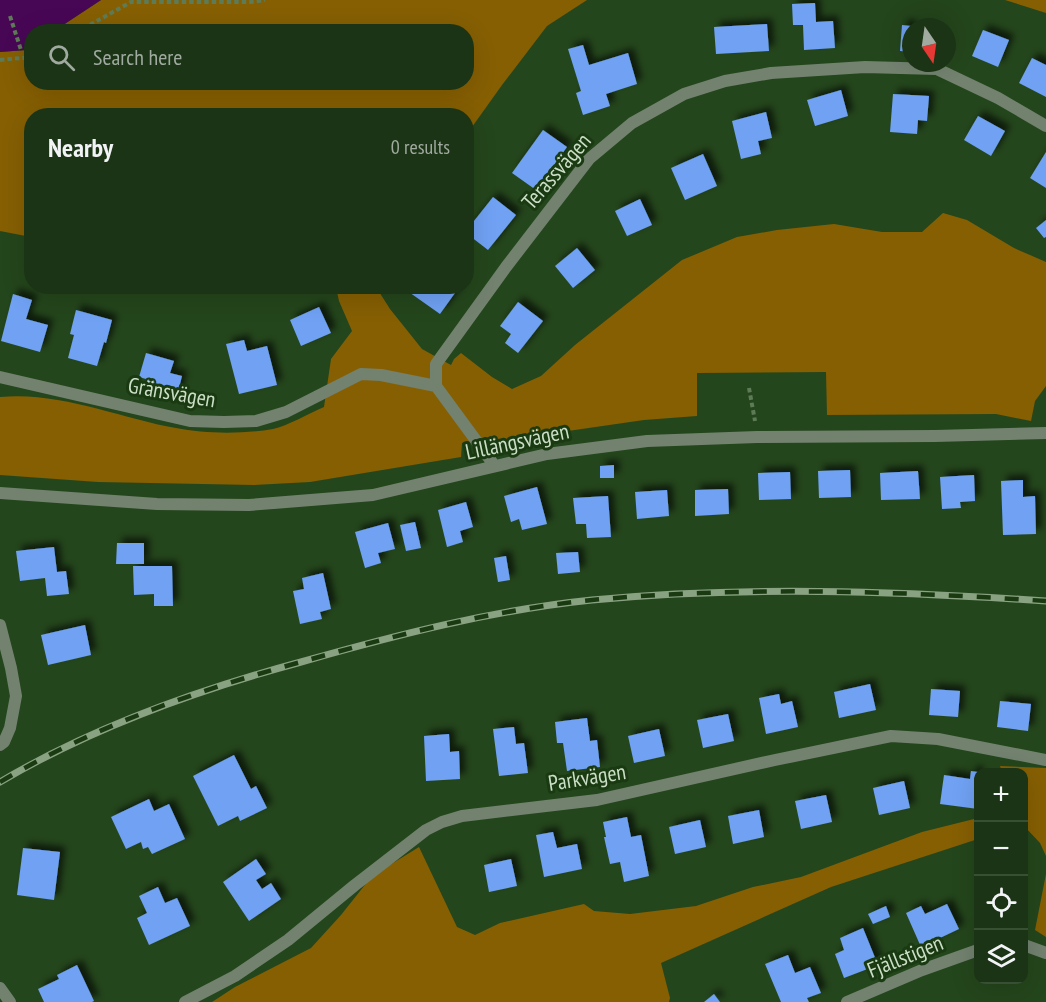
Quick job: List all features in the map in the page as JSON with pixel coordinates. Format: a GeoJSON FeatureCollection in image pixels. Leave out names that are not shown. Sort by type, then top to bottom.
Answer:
{"type":"FeatureCollection","features":[{"type":"Feature","properties":{"kind":"street","name":"Terassvägen"},"geometry":{"type":"LineString","coordinates":[[436,386],[436,364],[506,267],[589,159],[632,123],[684,94],[725,81],[771,73],[865,67],[937,69],[998,98],[1046,126]]}},
{"type":"Feature","properties":{"kind":"street","name":"Gränsvägen"},"geometry":{"type":"LineString","coordinates":[[0,377],[190,421],[224,422],[256,421],[286,412],[361,374],[381,375],[436,386]]}},
{"type":"Feature","properties":{"kind":"street"},"geometry":{"type":"LineString","coordinates":[[436,386],[494,465]]}},
{"type":"Feature","properties":{"kind":"street","name":"Lillängsvägen"},"geometry":{"type":"LineString","coordinates":[[0,493],[157,504],[249,505],[373,495],[546,454],[647,441],[1046,432]]}},
{"type":"Feature","properties":{"kind":"street"},"geometry":{"type":"LineString","coordinates":[[0,625],[15,696],[10,728],[4,742],[0,745]]}},
{"type":"Feature","properties":{"kind":"street","name":"Parkvägen"},"geometry":{"type":"LineString","coordinates":[[185,1002],[235,976],[288,940],[426,830],[462,816],[597,800],[891,736],[938,739],[1046,760]]}},
{"type":"Feature","properties":{"kind":"street"},"geometry":{"type":"LineString","coordinates":[[1028,947],[1046,953]]}},
{"type":"Feature","properties":{"kind":"street","name":"Fjällstigen"},"geometry":{"type":"LineString","coordinates":[[848,1002],[922,970],[974,951]]}},
{"type":"Feature","properties":{"kind":"street"},"geometry":{"type":"LineString","coordinates":[[0,988],[10,1002]]}},
{"type":"Feature","properties":{"kind":"path"},"geometry":{"type":"LineString","coordinates":[[91,24],[131,2],[265,0]]}},
{"type":"Feature","properties":{"kind":"path"},"geometry":{"type":"LineString","coordinates":[[10,16],[21,50]]}},
{"type":"Feature","properties":{"kind":"path"},"geometry":{"type":"LineString","coordinates":[[0,60],[24,58]]}},
{"type":"Feature","properties":{"kind":"path"},"geometry":{"type":"LineString","coordinates":[[749,388],[757,437]]}},
{"type":"Feature","properties":{"kind":"shaded area"},"geometry":{"type":"Polygon","coordinates":[[[0,0],[101,0],[65,24],[24,24],[24,50],[0,52],[0,0]]]}},
{"type":"Feature","properties":{"kind":"shaded area"},"geometry":{"type":"Polygon","coordinates":[[[101,0],[587,0],[547,26],[474,124],[474,108],[24,108],[24,236],[0,231],[0,52],[24,50],[24,90],[474,90],[474,24],[65,24],[101,0]]]}},
{"type":"Feature","properties":{"kind":"shaded area"},"geometry":{"type":"Polygon","coordinates":[[[1005,0],[1046,0],[1046,13],[1005,0]]]}},
{"type":"Feature","properties":{"kind":"shaded area"},"geometry":{"type":"Polygon","coordinates":[[[943,213],[967,220],[1014,248],[1046,262],[1046,386],[1035,401],[1031,421],[996,414],[827,415],[826,372],[697,373],[697,416],[644,420],[561,432],[500,444],[490,437],[462,443],[461,457],[310,482],[254,485],[98,482],[0,475],[0,397],[45,398],[89,406],[155,424],[187,430],[225,433],[273,429],[324,407],[331,359],[352,331],[338,294],[380,294],[422,349],[451,365],[461,353],[512,389],[541,376],[575,345],[682,260],[737,237],[834,224],[882,232],[922,232],[943,213]]]}},
{"type":"Feature","properties":{"kind":"shaded area"},"geometry":{"type":"Polygon","coordinates":[[[1000,766],[1046,768],[1046,856],[1040,843],[1028,830],[1028,768],[1001,768],[1000,766]]]}},
{"type":"Feature","properties":{"kind":"shaded area"},"geometry":{"type":"Polygon","coordinates":[[[974,819],[974,840],[831,887],[661,963],[669,1002],[212,1002],[235,987],[311,948],[372,876],[419,847],[457,927],[475,935],[500,923],[584,904],[594,911],[630,914],[696,906],[753,887],[801,877],[922,832],[974,819]]]}},
{"type":"Feature","properties":{"kind":"shaded area"},"geometry":{"type":"Polygon","coordinates":[[[1046,874],[1046,937],[1035,930],[1046,874]]]}},
{"type":"Feature","properties":{"kind":"building"},"geometry":{"type":"Polygon","coordinates":[[[815,3],[816,22],[833,21],[835,48],[804,50],[803,25],[793,25],[792,4],[815,3]]]}},
{"type":"Feature","properties":{"kind":"building"},"geometry":{"type":"Polygon","coordinates":[[[767,24],[769,51],[716,54],[714,27],[767,24]]]}},
{"type":"Feature","properties":{"kind":"building"},"geometry":{"type":"Polygon","coordinates":[[[902,25],[902,51],[900,51],[902,25]]]}},
{"type":"Feature","properties":{"kind":"building"},"geometry":{"type":"Polygon","coordinates":[[[983,30],[1009,40],[998,67],[972,56],[983,30]]]}},
{"type":"Feature","properties":{"kind":"building"},"geometry":{"type":"Polygon","coordinates":[[[583,45],[589,65],[628,53],[637,84],[606,94],[610,106],[583,115],[576,93],[581,91],[568,49],[583,45]]]}},
{"type":"Feature","properties":{"kind":"building"},"geometry":{"type":"Polygon","coordinates":[[[1032,58],[1046,65],[1046,97],[1019,83],[1032,58]]]}},
{"type":"Feature","properties":{"kind":"building"},"geometry":{"type":"Polygon","coordinates":[[[841,90],[848,116],[815,126],[807,100],[841,90]]]}},
{"type":"Feature","properties":{"kind":"building"},"geometry":{"type":"Polygon","coordinates":[[[893,94],[929,96],[927,121],[918,120],[917,134],[890,132],[893,94]]]}},
{"type":"Feature","properties":{"kind":"building"},"geometry":{"type":"Polygon","coordinates":[[[766,112],[772,138],[758,141],[761,154],[741,159],[732,121],[766,112]]]}},
{"type":"Feature","properties":{"kind":"building"},"geometry":{"type":"Polygon","coordinates":[[[978,116],[1005,131],[991,156],[964,140],[978,116]]]}},
{"type":"Feature","properties":{"kind":"building"},"geometry":{"type":"Polygon","coordinates":[[[543,130],[567,147],[536,190],[512,173],[543,130]]]}},
{"type":"Feature","properties":{"kind":"building"},"geometry":{"type":"Polygon","coordinates":[[[1046,152],[1046,188],[1030,178],[1046,152]]]}},
{"type":"Feature","properties":{"kind":"building"},"geometry":{"type":"Polygon","coordinates":[[[703,154],[717,186],[685,200],[671,168],[703,154]]]}},
{"type":"Feature","properties":{"kind":"building"},"geometry":{"type":"Polygon","coordinates":[[[493,197],[516,215],[488,250],[474,239],[474,221],[493,197]]]}},
{"type":"Feature","properties":{"kind":"building"},"geometry":{"type":"Polygon","coordinates":[[[640,199],[652,225],[627,236],[615,211],[640,199]]]}},
{"type":"Feature","properties":{"kind":"building"},"geometry":{"type":"Polygon","coordinates":[[[1046,220],[1046,237],[1044,238],[1036,228],[1046,220]]]}},
{"type":"Feature","properties":{"kind":"building"},"geometry":{"type":"Polygon","coordinates":[[[577,248],[595,270],[573,288],[555,266],[577,248]]]}},
{"type":"Feature","properties":{"kind":"building"},"geometry":{"type":"Polygon","coordinates":[[[13,294],[32,300],[26,319],[48,325],[40,352],[1,341],[13,294]]]}},
{"type":"Feature","properties":{"kind":"building"},"geometry":{"type":"Polygon","coordinates":[[[412,294],[454,294],[440,314],[412,294]]]}},
{"type":"Feature","properties":{"kind":"building"},"geometry":{"type":"Polygon","coordinates":[[[518,302],[543,321],[518,353],[505,343],[511,334],[500,326],[518,302]]]}},
{"type":"Feature","properties":{"kind":"building"},"geometry":{"type":"Polygon","coordinates":[[[319,307],[331,333],[301,346],[290,320],[319,307]]]}},
{"type":"Feature","properties":{"kind":"building"},"geometry":{"type":"Polygon","coordinates":[[[76,310],[112,320],[97,366],[68,358],[74,335],[70,334],[76,310]]]}},
{"type":"Feature","properties":{"kind":"building"},"geometry":{"type":"Polygon","coordinates":[[[244,340],[247,351],[267,346],[277,385],[239,394],[226,344],[244,340]]]}},
{"type":"Feature","properties":{"kind":"building"},"geometry":{"type":"Polygon","coordinates":[[[146,353],[174,361],[170,373],[182,376],[177,396],[144,386],[146,379],[139,377],[146,353]]]}},
{"type":"Feature","properties":{"kind":"building"},"geometry":{"type":"Polygon","coordinates":[[[614,465],[614,478],[600,478],[600,466],[614,465]]]}},
{"type":"Feature","properties":{"kind":"building"},"geometry":{"type":"Polygon","coordinates":[[[850,470],[851,497],[819,498],[818,471],[850,470]]]}},
{"type":"Feature","properties":{"kind":"building"},"geometry":{"type":"Polygon","coordinates":[[[918,471],[920,499],[881,500],[880,473],[918,471]]]}},
{"type":"Feature","properties":{"kind":"building"},"geometry":{"type":"Polygon","coordinates":[[[790,472],[791,499],[759,500],[758,473],[790,472]]]}},
{"type":"Feature","properties":{"kind":"building"},"geometry":{"type":"Polygon","coordinates":[[[974,475],[975,501],[960,502],[961,508],[942,509],[940,477],[974,475]]]}},
{"type":"Feature","properties":{"kind":"building"},"geometry":{"type":"Polygon","coordinates":[[[1023,480],[1023,497],[1035,496],[1036,534],[1003,535],[1001,481],[1023,480]]]}},
{"type":"Feature","properties":{"kind":"building"},"geometry":{"type":"Polygon","coordinates":[[[537,487],[547,524],[522,530],[519,519],[511,522],[504,496],[537,487]]]}},
{"type":"Feature","properties":{"kind":"building"},"geometry":{"type":"Polygon","coordinates":[[[728,489],[729,514],[695,516],[695,490],[728,489]]]}},
{"type":"Feature","properties":{"kind":"building"},"geometry":{"type":"Polygon","coordinates":[[[667,490],[669,516],[637,519],[635,492],[667,490]]]}},
{"type":"Feature","properties":{"kind":"building"},"geometry":{"type":"Polygon","coordinates":[[[608,496],[611,537],[587,538],[586,524],[576,524],[573,498],[608,496]]]}},
{"type":"Feature","properties":{"kind":"building"},"geometry":{"type":"Polygon","coordinates":[[[466,502],[473,527],[460,531],[463,542],[447,547],[438,510],[466,502]]]}},
{"type":"Feature","properties":{"kind":"building"},"geometry":{"type":"Polygon","coordinates":[[[415,522],[421,548],[406,551],[400,525],[415,522]]]}},
{"type":"Feature","properties":{"kind":"building"},"geometry":{"type":"Polygon","coordinates":[[[388,523],[395,549],[378,553],[381,563],[365,568],[355,532],[388,523]]]}},
{"type":"Feature","properties":{"kind":"building"},"geometry":{"type":"Polygon","coordinates":[[[117,543],[144,543],[144,564],[116,564],[117,543]]]}},
{"type":"Feature","properties":{"kind":"building"},"geometry":{"type":"Polygon","coordinates":[[[54,547],[57,572],[66,571],[69,594],[47,596],[45,578],[20,581],[16,551],[54,547]]]}},
{"type":"Feature","properties":{"kind":"building"},"geometry":{"type":"Polygon","coordinates":[[[578,552],[580,572],[558,574],[556,553],[578,552]]]}},
{"type":"Feature","properties":{"kind":"building"},"geometry":{"type":"Polygon","coordinates":[[[506,556],[510,580],[498,582],[494,558],[506,556]]]}},
{"type":"Feature","properties":{"kind":"building"},"geometry":{"type":"Polygon","coordinates":[[[133,566],[172,566],[173,606],[154,606],[154,594],[134,595],[133,566]]]}},
{"type":"Feature","properties":{"kind":"building"},"geometry":{"type":"Polygon","coordinates":[[[323,573],[331,609],[320,612],[322,619],[300,624],[293,591],[304,589],[302,578],[323,573]]]}},
{"type":"Feature","properties":{"kind":"building"},"geometry":{"type":"Polygon","coordinates":[[[85,625],[91,655],[48,665],[41,635],[85,625]]]}},
{"type":"Feature","properties":{"kind":"building"},"geometry":{"type":"Polygon","coordinates":[[[870,684],[876,710],[839,718],[834,692],[870,684]]]}},
{"type":"Feature","properties":{"kind":"building"},"geometry":{"type":"Polygon","coordinates":[[[931,689],[960,691],[958,717],[929,715],[931,689]]]}},
{"type":"Feature","properties":{"kind":"building"},"geometry":{"type":"Polygon","coordinates":[[[779,694],[781,704],[792,701],[798,727],[766,734],[759,698],[779,694]]]}},
{"type":"Feature","properties":{"kind":"building"},"geometry":{"type":"Polygon","coordinates":[[[1000,701],[1031,704],[1028,731],[997,727],[1000,701]]]}},
{"type":"Feature","properties":{"kind":"building"},"geometry":{"type":"Polygon","coordinates":[[[728,714],[734,741],[703,748],[697,720],[728,714]]]}},
{"type":"Feature","properties":{"kind":"building"},"geometry":{"type":"Polygon","coordinates":[[[587,718],[590,741],[597,740],[600,767],[567,771],[563,743],[557,743],[555,722],[587,718]]]}},
{"type":"Feature","properties":{"kind":"building"},"geometry":{"type":"Polygon","coordinates":[[[514,727],[516,744],[524,743],[528,773],[499,776],[493,729],[514,727]]]}},
{"type":"Feature","properties":{"kind":"building"},"geometry":{"type":"Polygon","coordinates":[[[659,729],[665,756],[634,763],[628,736],[659,729]]]}},
{"type":"Feature","properties":{"kind":"building"},"geometry":{"type":"Polygon","coordinates":[[[449,734],[450,752],[459,751],[460,779],[426,781],[424,736],[449,734]]]}},
{"type":"Feature","properties":{"kind":"building"},"geometry":{"type":"Polygon","coordinates":[[[234,755],[251,789],[256,786],[267,808],[240,821],[238,816],[218,826],[193,776],[234,755]]]}},
{"type":"Feature","properties":{"kind":"building"},"geometry":{"type":"Polygon","coordinates":[[[971,771],[974,771],[974,808],[940,804],[944,775],[970,779],[971,771]]]}},
{"type":"Feature","properties":{"kind":"building"},"geometry":{"type":"Polygon","coordinates":[[[904,781],[910,808],[879,815],[873,788],[904,781]]]}},
{"type":"Feature","properties":{"kind":"building"},"geometry":{"type":"Polygon","coordinates":[[[826,795],[832,822],[801,829],[795,801],[826,795]]]}},
{"type":"Feature","properties":{"kind":"building"},"geometry":{"type":"Polygon","coordinates":[[[149,799],[154,811],[169,804],[185,839],[152,854],[148,847],[143,849],[141,842],[126,849],[111,817],[149,799]]]}},
{"type":"Feature","properties":{"kind":"building"},"geometry":{"type":"Polygon","coordinates":[[[759,810],[764,837],[733,844],[728,816],[759,810]]]}},
{"type":"Feature","properties":{"kind":"building"},"geometry":{"type":"Polygon","coordinates":[[[627,817],[631,837],[641,835],[649,876],[624,882],[620,862],[610,864],[603,822],[627,817]]]}},
{"type":"Feature","properties":{"kind":"building"},"geometry":{"type":"Polygon","coordinates":[[[700,820],[706,847],[675,854],[669,827],[700,820]]]}},
{"type":"Feature","properties":{"kind":"building"},"geometry":{"type":"Polygon","coordinates":[[[553,832],[557,848],[577,844],[582,869],[544,877],[536,835],[553,832]]]}},
{"type":"Feature","properties":{"kind":"building"},"geometry":{"type":"Polygon","coordinates":[[[23,848],[60,852],[54,900],[17,895],[23,848]]]}},
{"type":"Feature","properties":{"kind":"building"},"geometry":{"type":"Polygon","coordinates":[[[256,859],[266,874],[256,880],[262,889],[271,883],[281,899],[249,921],[223,882],[256,859]]]}},
{"type":"Feature","properties":{"kind":"building"},"geometry":{"type":"Polygon","coordinates":[[[511,859],[517,886],[489,892],[484,865],[511,859]]]}},
{"type":"Feature","properties":{"kind":"building"},"geometry":{"type":"Polygon","coordinates":[[[158,887],[165,903],[177,898],[190,926],[149,945],[137,918],[147,913],[139,896],[158,887]]]}},
{"type":"Feature","properties":{"kind":"building"},"geometry":{"type":"Polygon","coordinates":[[[947,904],[959,929],[921,947],[906,913],[921,906],[925,914],[947,904]]]}},
{"type":"Feature","properties":{"kind":"building"},"geometry":{"type":"Polygon","coordinates":[[[886,906],[890,917],[873,924],[868,914],[886,906]]]}},
{"type":"Feature","properties":{"kind":"building"},"geometry":{"type":"Polygon","coordinates":[[[863,928],[878,965],[844,978],[835,954],[844,950],[840,938],[863,928]]]}},
{"type":"Feature","properties":{"kind":"building"},"geometry":{"type":"Polygon","coordinates":[[[788,955],[795,973],[810,967],[821,993],[807,998],[809,1002],[781,1002],[765,964],[788,955]]]}},
{"type":"Feature","properties":{"kind":"building"},"geometry":{"type":"Polygon","coordinates":[[[77,965],[94,1001],[44,1002],[38,989],[59,979],[57,975],[77,965]]]}},
{"type":"Feature","properties":{"kind":"building"},"geometry":{"type":"Polygon","coordinates":[[[714,994],[720,1002],[704,1002],[714,994]]]}},
{"type":"Feature","properties":{"kind":"railway"},"geometry":{"type":"LineString","coordinates":[[0,782],[35,762],[109,727],[223,685],[409,633],[518,610],[592,600],[762,592],[876,593],[1046,601]]}}]}
